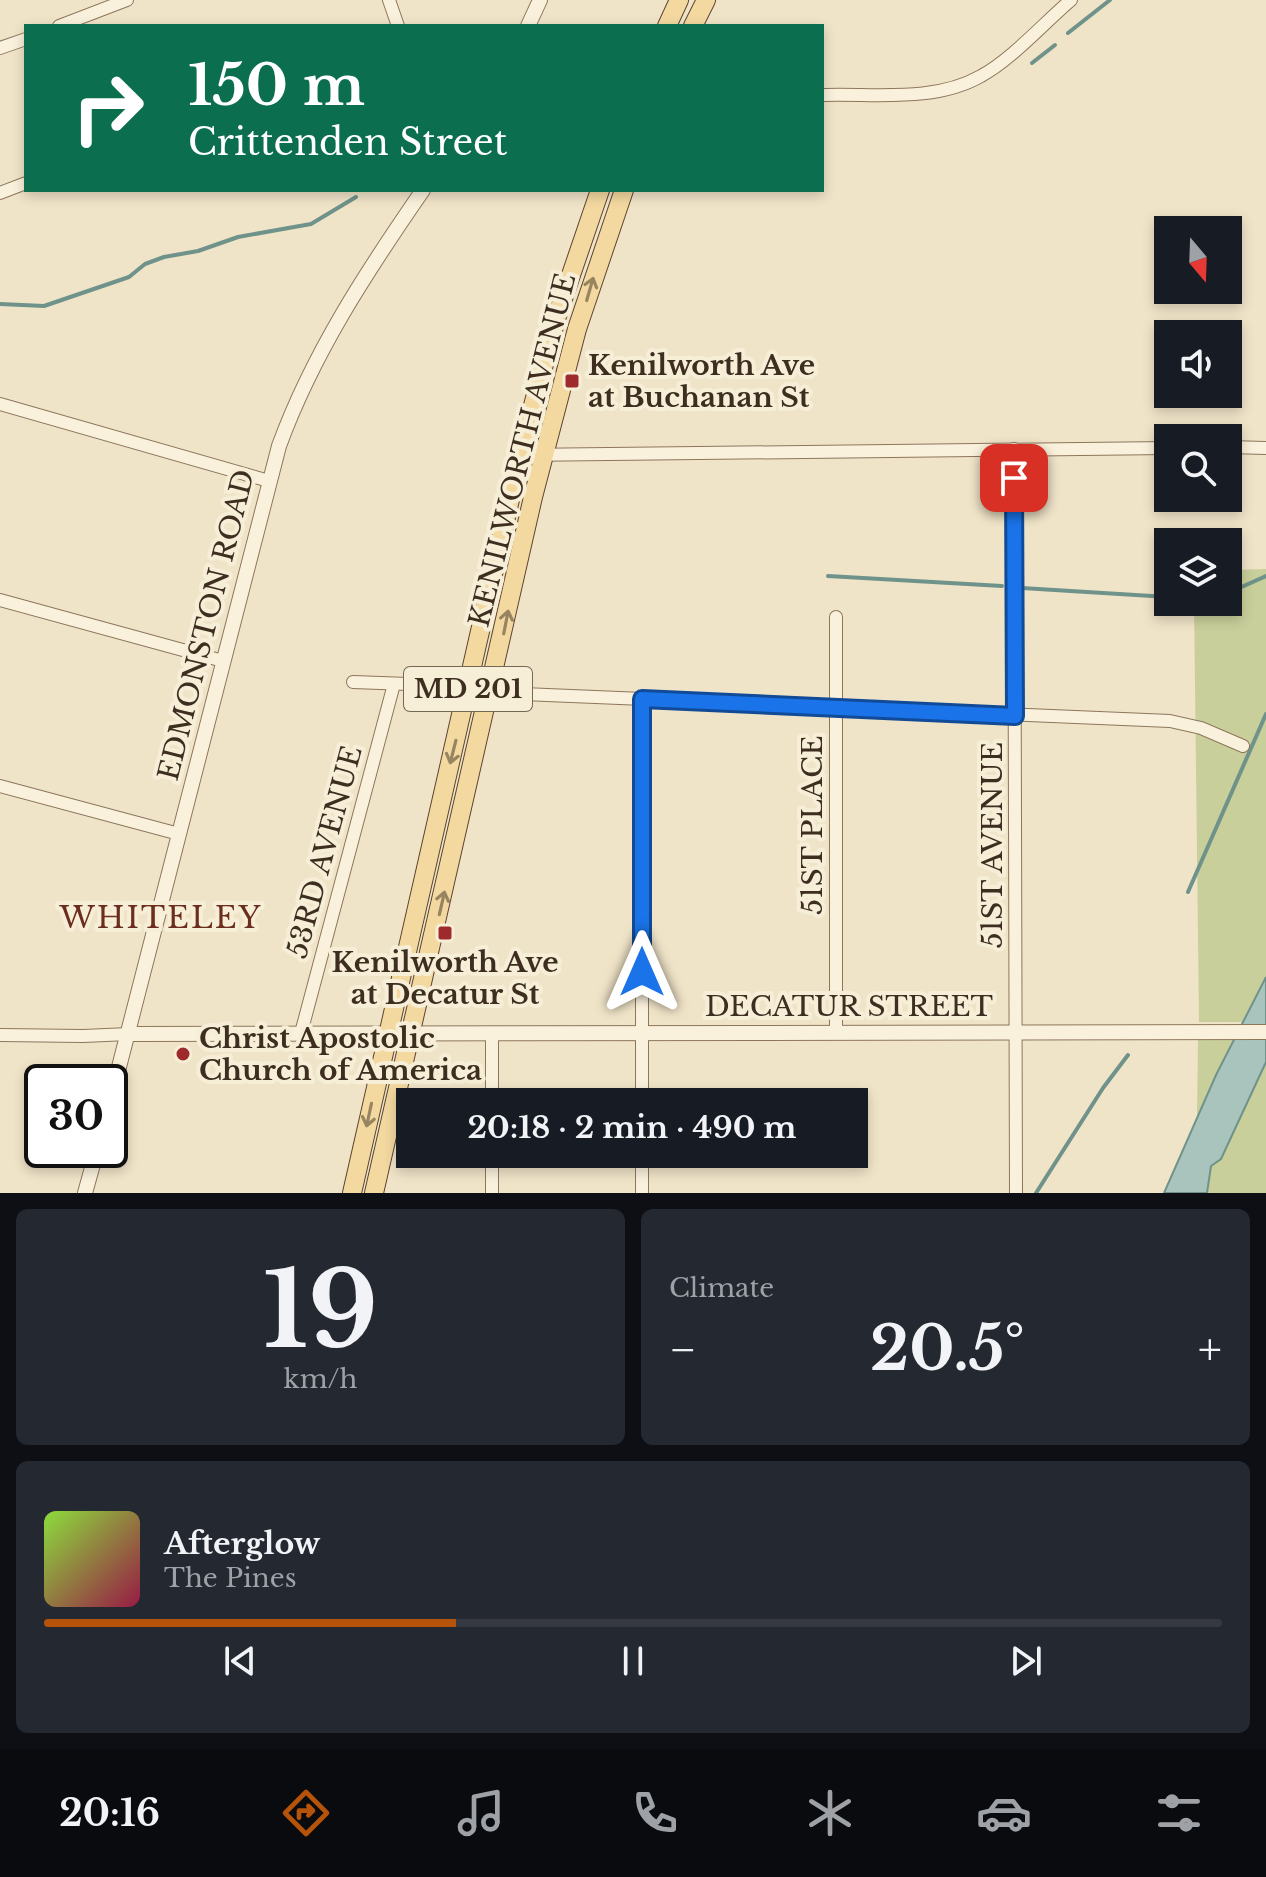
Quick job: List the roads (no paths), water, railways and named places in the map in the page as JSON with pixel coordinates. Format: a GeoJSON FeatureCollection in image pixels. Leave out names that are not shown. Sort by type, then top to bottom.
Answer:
{"type":"FeatureCollection","features":[{"type":"Feature","properties":{"kind":"main road"},"geometry":{"type":"LineString","coordinates":[[668,24],[679,0]]}},
{"type":"Feature","properties":{"kind":"main road"},"geometry":{"type":"LineString","coordinates":[[694,24],[706,0]]}},
{"type":"Feature","properties":{"kind":"main road","name":"KENILWORTH AVENUE"},"geometry":{"type":"LineString","coordinates":[[352,1193],[520,455],[556,319],[599,192]]}},
{"type":"Feature","properties":{"kind":"main road","name":"KENILWORTH AVENUE"},"geometry":{"type":"LineString","coordinates":[[374,1193],[544,455],[577,329],[623,192]]}},
{"type":"Feature","properties":{"kind":"street"},"geometry":{"type":"LineString","coordinates":[[64,24],[127,0]]}},
{"type":"Feature","properties":{"kind":"street"},"geometry":{"type":"LineString","coordinates":[[389,0],[397,24]]}},
{"type":"Feature","properties":{"kind":"street"},"geometry":{"type":"LineString","coordinates":[[529,24],[540,0]]}},
{"type":"Feature","properties":{"kind":"street"},"geometry":{"type":"LineString","coordinates":[[824,95],[916,94],[973,80],[993,68],[1071,0]]}},
{"type":"Feature","properties":{"kind":"street"},"geometry":{"type":"LineString","coordinates":[[0,48],[24,40]]}},
{"type":"Feature","properties":{"kind":"street"},"geometry":{"type":"LineString","coordinates":[[0,193],[24,184]]}},
{"type":"Feature","properties":{"kind":"street","name":"EDMONSTON ROAD"},"geometry":{"type":"LineString","coordinates":[[121,1064],[269,481],[291,414],[326,339],[422,192]]}},
{"type":"Feature","properties":{"kind":"street"},"geometry":{"type":"LineString","coordinates":[[0,404],[269,481]]}},
{"type":"Feature","properties":{"kind":"street"},"geometry":{"type":"LineString","coordinates":[[1242,447],[1266,448]]}},
{"type":"Feature","properties":{"kind":"street"},"geometry":{"type":"LineString","coordinates":[[520,455],[1154,448]]}},
{"type":"Feature","properties":{"kind":"street","name":"51ST AVENUE"},"geometry":{"type":"LineString","coordinates":[[1014,449],[1016,1193]]}},
{"type":"Feature","properties":{"kind":"street"},"geometry":{"type":"LineString","coordinates":[[0,600],[223,661]]}},
{"type":"Feature","properties":{"kind":"street","name":"51ST PLACE"},"geometry":{"type":"LineString","coordinates":[[836,617],[836,1032]]}},
{"type":"Feature","properties":{"kind":"street"},"geometry":{"type":"LineString","coordinates":[[353,682],[491,687]]}},
{"type":"Feature","properties":{"kind":"street","name":"53RD AVENUE"},"geometry":{"type":"LineString","coordinates":[[301,1033],[394,684]]}},
{"type":"Feature","properties":{"kind":"street"},"geometry":{"type":"LineString","coordinates":[[523,694],[1170,721],[1201,728],[1243,746]]}},
{"type":"Feature","properties":{"kind":"street"},"geometry":{"type":"LineString","coordinates":[[642,699],[642,1088]]}},
{"type":"Feature","properties":{"kind":"street"},"geometry":{"type":"LineString","coordinates":[[0,786],[179,834]]}},
{"type":"Feature","properties":{"kind":"street","name":"DECATUR STREET"},"geometry":{"type":"LineString","coordinates":[[0,1035],[1266,1032]]}},
{"type":"Feature","properties":{"kind":"street"},"geometry":{"type":"LineString","coordinates":[[492,1033],[492,1088]]}},
{"type":"Feature","properties":{"kind":"street"},"geometry":{"type":"LineString","coordinates":[[85,1193],[92,1168]]}},
{"type":"Feature","properties":{"kind":"street"},"geometry":{"type":"LineString","coordinates":[[492,1168],[492,1193]]}},
{"type":"Feature","properties":{"kind":"street"},"geometry":{"type":"LineString","coordinates":[[642,1168],[642,1193]]}},
{"type":"Feature","properties":{"kind":"water"},"geometry":{"type":"Polygon","coordinates":[[[1266,977],[1266,1062],[1221,1159],[1211,1166],[1207,1193],[1164,1193],[1216,1075],[1266,977]]]}},
{"type":"Feature","properties":{"kind":"waterway"},"geometry":{"type":"LineString","coordinates":[[1068,33],[1110,0]]}},
{"type":"Feature","properties":{"kind":"waterway"},"geometry":{"type":"LineString","coordinates":[[1032,63],[1055,45]]}},
{"type":"Feature","properties":{"kind":"waterway"},"geometry":{"type":"LineString","coordinates":[[0,304],[44,306],[129,277],[145,264],[164,257],[198,251],[238,237],[311,224],[356,197]]}},
{"type":"Feature","properties":{"kind":"waterway"},"geometry":{"type":"LineString","coordinates":[[828,576],[1002,586]]}},
{"type":"Feature","properties":{"kind":"waterway"},"geometry":{"type":"LineString","coordinates":[[1242,587],[1266,576]]}},
{"type":"Feature","properties":{"kind":"waterway"},"geometry":{"type":"LineString","coordinates":[[1022,588],[1154,596]]}},
{"type":"Feature","properties":{"kind":"waterway"},"geometry":{"type":"LineString","coordinates":[[1188,892],[1266,714]]}},
{"type":"Feature","properties":{"kind":"waterway"},"geometry":{"type":"LineString","coordinates":[[1036,1193],[1103,1088],[1128,1055]]}},
{"type":"Feature","properties":{"kind":"place","name":"Kenilworth Ave at Buchanan St"},"geometry":{"type":"Point","coordinates":[572,381]}},
{"type":"Feature","properties":{"kind":"place","name":"Kenilworth Ave at Decatur St"},"geometry":{"type":"Point","coordinates":[445,933]}},
{"type":"Feature","properties":{"kind":"place","name":"Christ Apostolic Church of America"},"geometry":{"type":"Point","coordinates":[183,1054]}},
{"type":"Feature","properties":{"kind":"district","name":"WHITELEY"},"geometry":{"type":"Point","coordinates":[161,918]}}]}
